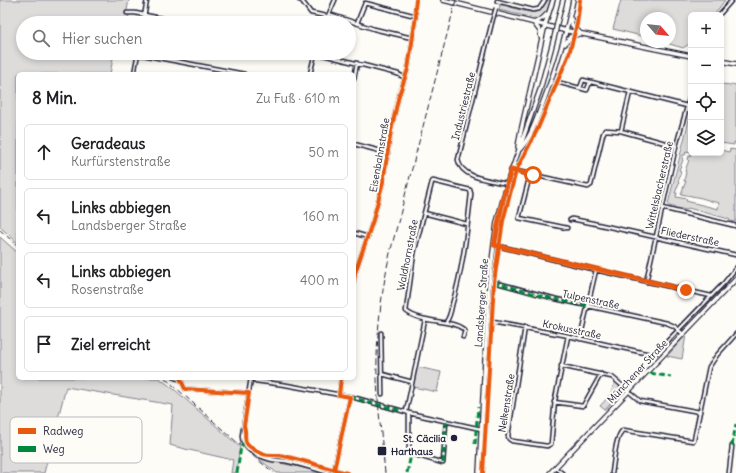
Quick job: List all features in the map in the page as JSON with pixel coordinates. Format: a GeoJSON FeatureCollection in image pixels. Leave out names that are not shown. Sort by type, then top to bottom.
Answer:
{"type":"FeatureCollection","features":[{"type":"Feature","properties":{"kind":"main road"},"geometry":{"type":"LineString","coordinates":[[443,0],[567,31],[688,55]]}},
{"type":"Feature","properties":{"kind":"main road"},"geometry":{"type":"LineString","coordinates":[[518,151],[520,135],[552,0]]}},
{"type":"Feature","properties":{"kind":"main road","name":"Landsberger Straße"},"geometry":{"type":"LineString","coordinates":[[478,473],[489,283],[497,222],[511,170],[540,90],[563,0]]}},
{"type":"Feature","properties":{"kind":"main road"},"geometry":{"type":"LineString","coordinates":[[518,151],[533,129],[562,48],[573,0]]}},
{"type":"Feature","properties":{"kind":"main road"},"geometry":{"type":"LineString","coordinates":[[534,23],[543,18],[550,10]]}},
{"type":"Feature","properties":{"kind":"main road"},"geometry":{"type":"LineString","coordinates":[[570,16],[572,25],[580,33]]}},
{"type":"Feature","properties":{"kind":"main road"},"geometry":{"type":"LineString","coordinates":[[534,23],[540,31],[542,41]]}},
{"type":"Feature","properties":{"kind":"main road"},"geometry":{"type":"LineString","coordinates":[[562,48],[569,38],[580,33]]}},
{"type":"Feature","properties":{"kind":"main road"},"geometry":{"type":"LineString","coordinates":[[724,62],[736,64]]}},
{"type":"Feature","properties":{"kind":"main road","name":"Münchener Straße"},"geometry":{"type":"LineString","coordinates":[[550,473],[736,279]]}},
{"type":"Feature","properties":{"kind":"street"},"geometry":{"type":"LineString","coordinates":[[144,15],[147,0]]}},
{"type":"Feature","properties":{"kind":"street"},"geometry":{"type":"LineString","coordinates":[[299,0],[302,1],[311,13],[335,16]]}},
{"type":"Feature","properties":{"kind":"street"},"geometry":{"type":"LineString","coordinates":[[329,15],[335,0]]}},
{"type":"Feature","properties":{"kind":"street"},"geometry":{"type":"LineString","coordinates":[[498,1],[533,10],[539,9],[545,0]]}},
{"type":"Feature","properties":{"kind":"street"},"geometry":{"type":"LineString","coordinates":[[722,12],[732,0]]}},
{"type":"Feature","properties":{"kind":"street","name":"Industriestraße"},"geometry":{"type":"LineString","coordinates":[[498,1],[458,160],[462,169],[469,174],[507,184]]}},
{"type":"Feature","properties":{"kind":"street"},"geometry":{"type":"LineString","coordinates":[[412,38],[357,24],[366,3],[416,16]]}},
{"type":"Feature","properties":{"kind":"street","name":"Eisenbahnstraße"},"geometry":{"type":"LineString","coordinates":[[356,270],[368,237],[383,182],[393,119],[405,78],[416,16],[415,9]]}},
{"type":"Feature","properties":{"kind":"street"},"geometry":{"type":"LineString","coordinates":[[127,14],[131,13],[149,16]]}},
{"type":"Feature","properties":{"kind":"street"},"geometry":{"type":"LineString","coordinates":[[134,72],[137,60]]}},
{"type":"Feature","properties":{"kind":"street"},"geometry":{"type":"LineString","coordinates":[[170,60],[233,72]]}},
{"type":"Feature","properties":{"kind":"street"},"geometry":{"type":"LineString","coordinates":[[311,72],[314,60]]}},
{"type":"Feature","properties":{"kind":"street"},"geometry":{"type":"LineString","coordinates":[[345,60],[398,74],[405,78]]}},
{"type":"Feature","properties":{"kind":"street"},"geometry":{"type":"LineString","coordinates":[[355,72],[357,63]]}},
{"type":"Feature","properties":{"kind":"street"},"geometry":{"type":"LineString","coordinates":[[580,88],[583,80],[687,106]]}},
{"type":"Feature","properties":{"kind":"street"},"geometry":{"type":"LineString","coordinates":[[557,82],[588,90],[590,82]]}},
{"type":"Feature","properties":{"kind":"street"},"geometry":{"type":"LineString","coordinates":[[621,131],[630,92]]}},
{"type":"Feature","properties":{"kind":"street","name":"Wittelsbacherstraße"},"geometry":{"type":"LineString","coordinates":[[646,282],[676,146],[688,102]]}},
{"type":"Feature","properties":{"kind":"street"},"geometry":{"type":"LineString","coordinates":[[511,170],[588,187],[603,132],[606,129],[621,131],[676,146]]}},
{"type":"Feature","properties":{"kind":"street"},"geometry":{"type":"LineString","coordinates":[[356,145],[388,153]]}},
{"type":"Feature","properties":{"kind":"street"},"geometry":{"type":"LineString","coordinates":[[530,175],[519,218],[566,228]]}},
{"type":"Feature","properties":{"kind":"street","name":"Waldhornstraße"},"geometry":{"type":"LineString","coordinates":[[463,337],[465,331],[463,329],[446,322],[425,320],[410,314],[406,311],[406,309],[413,260],[433,181],[471,191],[467,224]]}},
{"type":"Feature","properties":{"kind":"street"},"geometry":{"type":"LineString","coordinates":[[662,208],[736,226]]}},
{"type":"Feature","properties":{"kind":"street"},"geometry":{"type":"LineString","coordinates":[[424,213],[467,224],[462,263],[455,296],[449,319],[446,322]]}},
{"type":"Feature","properties":{"kind":"street","name":"Fliederstraße"},"geometry":{"type":"LineString","coordinates":[[570,220],[572,219],[736,255]]}},
{"type":"Feature","properties":{"kind":"street"},"geometry":{"type":"LineString","coordinates":[[356,234],[368,237]]}},
{"type":"Feature","properties":{"kind":"street"},"geometry":{"type":"LineString","coordinates":[[494,245],[646,282],[711,296]]}},
{"type":"Feature","properties":{"kind":"street"},"geometry":{"type":"LineString","coordinates":[[679,330],[736,268]]}},
{"type":"Feature","properties":{"kind":"street"},"geometry":{"type":"LineString","coordinates":[[580,339],[596,270]]}},
{"type":"Feature","properties":{"kind":"street","name":"Tulpenstraße"},"geometry":{"type":"LineString","coordinates":[[494,282],[541,296],[667,323],[674,326],[683,334]]}},
{"type":"Feature","properties":{"kind":"street"},"geometry":{"type":"LineString","coordinates":[[425,320],[407,412],[409,453],[443,463],[446,422]]}},
{"type":"Feature","properties":{"kind":"street","name":"Krokusstraße"},"geometry":{"type":"LineString","coordinates":[[487,320],[654,355],[679,330]]}},
{"type":"Feature","properties":{"kind":"street","name":"Nelkenstraße"},"geometry":{"type":"LineString","coordinates":[[525,327],[508,436],[509,439],[512,441],[547,446],[551,444],[554,402]]}},
{"type":"Feature","properties":{"kind":"street"},"geometry":{"type":"LineString","coordinates":[[382,333],[382,394]]}},
{"type":"Feature","properties":{"kind":"street"},"geometry":{"type":"LineString","coordinates":[[612,473],[618,439],[620,432],[623,430],[693,442],[708,371],[717,354],[736,334]]}},
{"type":"Feature","properties":{"kind":"street"},"geometry":{"type":"LineString","coordinates":[[568,336],[554,402],[582,406],[601,374]]}},
{"type":"Feature","properties":{"kind":"street"},"geometry":{"type":"LineString","coordinates":[[561,366],[601,374],[616,379],[640,400],[700,412]]}},
{"type":"Feature","properties":{"kind":"street"},"geometry":{"type":"LineString","coordinates":[[381,374],[412,382]]}},
{"type":"Feature","properties":{"kind":"street"},"geometry":{"type":"LineString","coordinates":[[181,380],[185,389],[249,393]]}},
{"type":"Feature","properties":{"kind":"street"},"geometry":{"type":"LineString","coordinates":[[252,380],[242,436],[244,443],[252,451],[262,457],[329,473]]}},
{"type":"Feature","properties":{"kind":"street"},"geometry":{"type":"LineString","coordinates":[[255,380],[350,397],[446,422],[481,429]]}},
{"type":"Feature","properties":{"kind":"street"},"geometry":{"type":"LineString","coordinates":[[339,395],[341,380]]}},
{"type":"Feature","properties":{"kind":"street"},"geometry":{"type":"LineString","coordinates":[[333,473],[350,397]]}},
{"type":"Feature","properties":{"kind":"street"},"geometry":{"type":"LineString","coordinates":[[729,473],[732,446]]}},
{"type":"Feature","properties":{"kind":"street"},"geometry":{"type":"LineString","coordinates":[[555,468],[562,473]]}},
{"type":"Feature","properties":{"kind":"shaded area"},"geometry":{"type":"Polygon","coordinates":[[[0,0],[129,0],[127,10],[129,16],[16,16],[16,60],[113,60],[110,72],[16,72],[16,241],[0,227],[0,0]]]}},
{"type":"Feature","properties":{"kind":"shaded area"},"geometry":{"type":"Polygon","coordinates":[[[547,0],[551,0],[547,11],[538,19],[499,10],[500,5],[504,5],[523,11],[534,12],[544,6],[547,0]]]}},
{"type":"Feature","properties":{"kind":"shaded area"},"geometry":{"type":"Polygon","coordinates":[[[621,0],[725,0],[716,12],[688,12],[688,45],[683,48],[676,46],[676,12],[640,12],[640,36],[613,29],[621,0]]]}},
{"type":"Feature","properties":{"kind":"shaded area"},"geometry":{"type":"Polygon","coordinates":[[[724,84],[736,85],[736,143],[734,142],[734,145],[724,143],[724,84]]]}},
{"type":"Feature","properties":{"kind":"shaded area"},"geometry":{"type":"Polygon","coordinates":[[[688,124],[688,151],[686,151],[685,155],[683,155],[683,160],[679,170],[681,171],[679,183],[675,193],[677,193],[676,197],[718,209],[718,202],[681,194],[686,181],[684,181],[685,171],[689,156],[724,156],[724,151],[729,152],[730,149],[736,150],[736,222],[688,208],[686,210],[669,206],[668,204],[688,124]]]}},
{"type":"Feature","properties":{"kind":"shaded area"},"geometry":{"type":"Polygon","coordinates":[[[0,237],[16,251],[16,380],[162,380],[240,447],[236,473],[231,473],[233,460],[170,445],[173,405],[66,387],[58,417],[10,417],[10,463],[47,463],[44,473],[0,473],[0,237]]]}},
{"type":"Feature","properties":{"kind":"shaded area"},"geometry":{"type":"Polygon","coordinates":[[[736,271],[736,276],[685,330],[682,330],[716,293],[718,294],[736,271]]]}},
{"type":"Feature","properties":{"kind":"shaded area"},"geometry":{"type":"Polygon","coordinates":[[[686,335],[682,359],[667,356],[686,335]]]}},
{"type":"Feature","properties":{"kind":"shaded area"},"geometry":{"type":"Polygon","coordinates":[[[417,367],[441,372],[437,392],[413,387],[417,367]]]}},
{"type":"Feature","properties":{"kind":"shaded area"},"geometry":{"type":"Polygon","coordinates":[[[615,382],[620,387],[618,395],[605,410],[600,406],[610,395],[615,382]]]}},
{"type":"Feature","properties":{"kind":"shaded area"},"geometry":{"type":"Polygon","coordinates":[[[255,456],[278,463],[317,471],[319,473],[277,473],[255,456]]]}},
{"type":"Feature","properties":{"kind":"railway"},"geometry":{"type":"LineString","coordinates":[[385,473],[377,378],[378,330],[384,284],[390,253],[456,0]]}},
{"type":"Feature","properties":{"kind":"railway"},"geometry":{"type":"LineString","coordinates":[[0,230],[16,244]]}},
{"type":"Feature","properties":{"kind":"railway"},"geometry":{"type":"LineString","coordinates":[[167,380],[241,446],[274,473]]}},
{"type":"Feature","properties":{"kind":"marked path"},"geometry":{"type":"LineString","coordinates":[[494,282],[541,296],[588,306]]}},
{"type":"Feature","properties":{"kind":"marked path"},"geometry":{"type":"LineString","coordinates":[[650,373],[671,377]]}},
{"type":"Feature","properties":{"kind":"marked path"},"geometry":{"type":"LineString","coordinates":[[350,397],[402,411]]}},
{"type":"Feature","properties":{"kind":"marked path"},"geometry":{"type":"LineString","coordinates":[[475,444],[478,407]]}},
{"type":"Feature","properties":{"kind":"marked path"},"geometry":{"type":"LineString","coordinates":[[443,463],[446,422]]}},
{"type":"Feature","properties":{"kind":"marked path"},"geometry":{"type":"LineString","coordinates":[[732,446],[736,424]]}},
{"type":"Feature","properties":{"kind":"marked path"},"geometry":{"type":"LineString","coordinates":[[237,473],[241,446],[246,442]]}},
{"type":"Feature","properties":{"kind":"marked path"},"geometry":{"type":"LineString","coordinates":[[407,473],[411,455]]}},
{"type":"Feature","properties":{"kind":"cycle path"},"geometry":{"type":"LineString","coordinates":[[356,270],[373,220],[383,182],[391,131],[399,95],[408,69],[416,16],[416,0]]}},
{"type":"Feature","properties":{"kind":"cycle path"},"geometry":{"type":"LineString","coordinates":[[483,473],[494,282],[503,221],[516,171],[538,128],[569,54],[577,24],[580,0]]}},
{"type":"Feature","properties":{"kind":"cycle path"},"geometry":{"type":"LineString","coordinates":[[181,380],[185,389],[249,393],[244,426],[245,440],[250,447],[257,451],[266,455],[281,455],[347,473]]}},
{"type":"Feature","properties":{"kind":"cycle path"},"geometry":{"type":"LineString","coordinates":[[334,470],[350,397],[339,395],[341,380]]}},
{"type":"Feature","properties":{"kind":"place","name":"St. Cäcilia"},"geometry":{"type":"Point","coordinates":[454,438]}},
{"type":"Feature","properties":{"kind":"place","name":"Harthaus"},"geometry":{"type":"Point","coordinates":[382,451]}},
{"type":"Feature","properties":{"kind":"route"},"geometry":{"type":"LineString","coordinates":[[533,175],[511,170],[497,222],[494,245],[686,290]]}}]}
